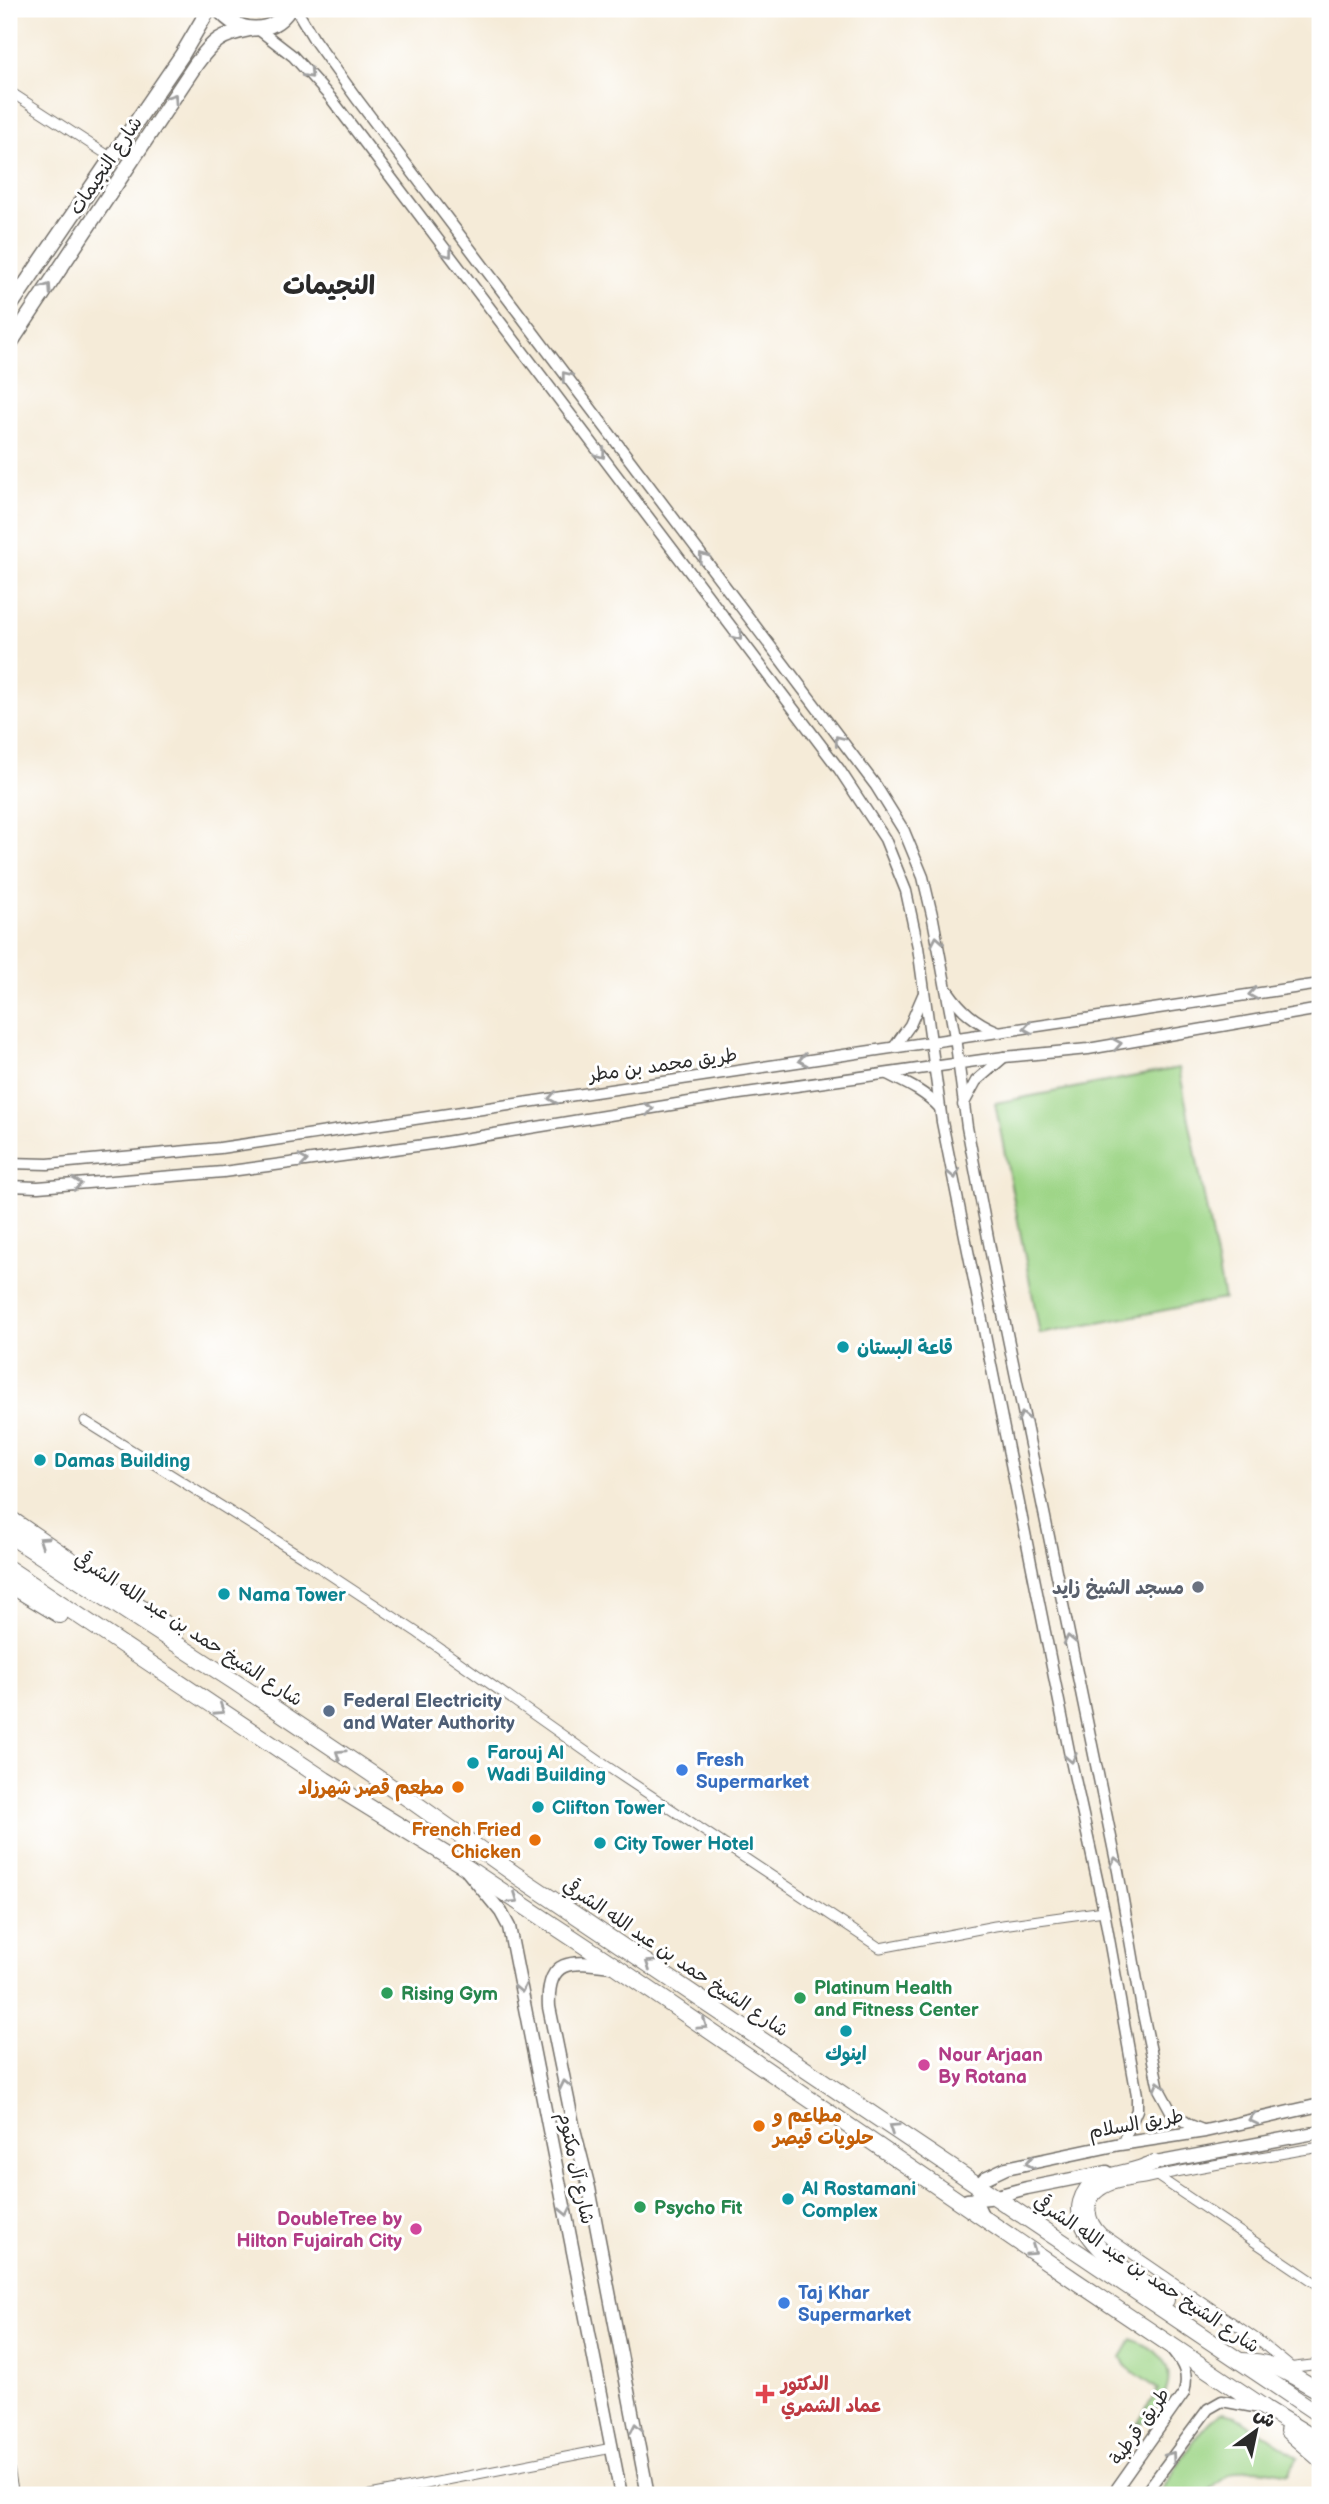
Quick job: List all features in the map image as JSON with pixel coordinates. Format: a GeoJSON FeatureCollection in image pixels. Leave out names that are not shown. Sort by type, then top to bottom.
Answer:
{"type":"FeatureCollection","features":[{"type":"Feature","properties":{"kind":"highway"},"geometry":{"type":"LineString","coordinates":[[9,1518],[216,1660],[234,1682]]}},
{"type":"Feature","properties":{"kind":"highway","name":"شارع الشيخ حمد بن عبد الله الشرقي"},"geometry":{"type":"LineString","coordinates":[[9,1535],[409,1799],[516,1875],[957,2170],[977,2193],[996,2196],[1320,2415]]}},
{"type":"Feature","properties":{"kind":"highway"},"geometry":{"type":"LineString","coordinates":[[9,1569],[325,1780],[461,1864],[615,1966],[1266,2409],[1320,2442]]}},
{"type":"Feature","properties":{"kind":"highway"},"geometry":{"type":"LineString","coordinates":[[9,1584],[97,1638],[163,1672]]}},
{"type":"Feature","properties":{"kind":"highway"},"geometry":{"type":"LineString","coordinates":[[802,2092],[830,2104],[955,2187],[963,2180],[957,2170]]}},
{"type":"Feature","properties":{"kind":"highway"},"geometry":{"type":"LineString","coordinates":[[1156,2170],[1097,2181],[1083,2196],[1080,2205],[1081,2221],[1095,2245],[1172,2304],[1211,2342]]}},
{"type":"Feature","properties":{"kind":"highway"},"geometry":{"type":"LineString","coordinates":[[1002,2230],[999,2218],[1002,2214],[1008,2214],[1132,2298],[1180,2321]]}},
{"type":"Feature","properties":{"kind":"highway"},"geometry":{"type":"LineString","coordinates":[[1241,2361],[1259,2361],[1286,2368],[1320,2388]]}},
{"type":"Feature","properties":{"kind":"highway"},"geometry":{"type":"LineString","coordinates":[[1266,2409],[1320,2459]]}},
{"type":"Feature","properties":{"kind":"main road","name":"شارع النجيمات"},"geometry":{"type":"LineString","coordinates":[[9,308],[182,55],[209,9]]}},
{"type":"Feature","properties":{"kind":"main road"},"geometry":{"type":"LineString","coordinates":[[219,9],[229,21],[254,29]]}},
{"type":"Feature","properties":{"kind":"main road","name":"شارع النجيمات"},"geometry":{"type":"LineString","coordinates":[[9,345],[212,42],[226,33],[276,23],[289,9]]}},
{"type":"Feature","properties":{"kind":"main road","name":"شارع آل مكتوم"},"geometry":{"type":"LineString","coordinates":[[461,1864],[506,1920],[621,2495]]}},
{"type":"Feature","properties":{"kind":"main road","name":"شارع آل مكتوم"},"geometry":{"type":"LineString","coordinates":[[615,1966],[575,1961],[563,1965],[555,1972],[548,1993],[554,2035],[589,2188],[648,2495]]}},
{"type":"Feature","properties":{"kind":"main road"},"geometry":{"type":"LineString","coordinates":[[529,2028],[540,2022],[548,2026],[554,2035]]}},
{"type":"Feature","properties":{"kind":"main road","name":"طريق السلام"},"geometry":{"type":"LineString","coordinates":[[977,2193],[985,2178],[1006,2168],[1122,2144],[1205,2131],[1320,2105]]}},
{"type":"Feature","properties":{"kind":"main road"},"geometry":{"type":"LineString","coordinates":[[996,2196],[1156,2170],[1320,2132]]}},
{"type":"Feature","properties":{"kind":"main road"},"geometry":{"type":"LineString","coordinates":[[954,2197],[977,2193],[983,2217]]}},
{"type":"Feature","properties":{"kind":"street"},"geometry":{"type":"LineString","coordinates":[[296,9],[315,41],[379,129],[876,786],[904,831],[923,877],[955,1037],[963,1105],[996,1279],[1118,1871],[1159,2090],[1165,2103],[1181,2120],[1205,2131]]}},
{"type":"Feature","properties":{"kind":"street"},"geometry":{"type":"LineString","coordinates":[[254,29],[293,57],[330,97],[839,769],[885,839],[906,891],[925,989],[940,1108],[1121,1999],[1137,2095],[1137,2110],[1122,2144]]}},
{"type":"Feature","properties":{"kind":"street"},"geometry":{"type":"LineString","coordinates":[[9,91],[112,158]]}},
{"type":"Feature","properties":{"kind":"street","name":"طريق محمد بن مطر"},"geometry":{"type":"LineString","coordinates":[[9,1163],[48,1164],[220,1148],[1320,984]]}},
{"type":"Feature","properties":{"kind":"street"},"geometry":{"type":"LineString","coordinates":[[945,987],[965,1012],[984,1026],[999,1032]]}},
{"type":"Feature","properties":{"kind":"street"},"geometry":{"type":"LineString","coordinates":[[895,1046],[910,1025],[925,989]]}},
{"type":"Feature","properties":{"kind":"street"},"geometry":{"type":"LineString","coordinates":[[9,1186],[38,1187],[223,1172],[439,1143],[958,1063],[1088,1049],[1320,1009]]}},
{"type":"Feature","properties":{"kind":"street"},"geometry":{"type":"LineString","coordinates":[[963,1105],[976,1081],[1004,1057]]}},
{"type":"Feature","properties":{"kind":"street"},"geometry":{"type":"LineString","coordinates":[[885,1074],[928,1095],[940,1108]]}},
{"type":"Feature","properties":{"kind":"street"},"geometry":{"type":"LineString","coordinates":[[974,1273],[984,1266],[996,1279]]}},
{"type":"Feature","properties":{"kind":"street"},"geometry":{"type":"LineString","coordinates":[[85,1421],[306,1559],[418,1633],[605,1765],[880,1948],[995,1926],[1104,1911]]}},
{"type":"Feature","properties":{"kind":"street"},"geometry":{"type":"LineString","coordinates":[[1026,1531],[1038,1549],[1044,1549],[1049,1544]]}},
{"type":"Feature","properties":{"kind":"street"},"geometry":{"type":"LineString","coordinates":[[1065,1727],[1072,1723],[1078,1724],[1088,1733]]}},
{"type":"Feature","properties":{"kind":"street"},"geometry":{"type":"LineString","coordinates":[[1121,1999],[1125,2008],[1133,2011],[1141,2001]]}},
{"type":"Feature","properties":{"kind":"street"},"geometry":{"type":"LineString","coordinates":[[1320,2147],[1156,2170],[1101,2191],[1091,2210],[1097,2227],[1258,2340],[1286,2368],[1320,2364]]}},
{"type":"Feature","properties":{"kind":"street"},"geometry":{"type":"LineString","coordinates":[[1156,2170],[1181,2191],[1320,2286]]}},
{"type":"Feature","properties":{"kind":"street","name":"طريق قرطبة"},"geometry":{"type":"LineString","coordinates":[[1115,2491],[1184,2393],[1187,2375],[1184,2366],[1163,2339]]}},
{"type":"Feature","properties":{"kind":"street"},"geometry":{"type":"LineString","coordinates":[[1143,2495],[1208,2409],[1222,2401],[1266,2409]]}},
{"type":"Feature","properties":{"kind":"street"},"geometry":{"type":"LineString","coordinates":[[370,2495],[612,2448]]}},
{"type":"Feature","properties":{"kind":"street"},"geometry":{"type":"LineString","coordinates":[[9,2468],[14,2495]]}},
{"type":"Feature","properties":{"kind":"street"},"geometry":{"type":"LineString","coordinates":[[1115,2491],[1132,2495]]}},
{"type":"Feature","properties":{"kind":"green space"},"geometry":{"type":"Polygon","coordinates":[[[1179,1068],[1224,1299],[1040,1334],[995,1103],[1179,1068]]]}},
{"type":"Feature","properties":{"kind":"green space"},"geometry":{"type":"Polygon","coordinates":[[[1132,2339],[1157,2353],[1165,2363],[1168,2373],[1168,2384],[1159,2404],[1135,2428],[1158,2389],[1125,2366],[1121,2357],[1132,2339]]]}},
{"type":"Feature","properties":{"kind":"green space"},"geometry":{"type":"Polygon","coordinates":[[[1222,2413],[1236,2416],[1298,2457],[1288,2474],[1243,2470],[1225,2478],[1206,2495],[1197,2492],[1195,2495],[1159,2495],[1196,2438],[1213,2418],[1222,2413]]]}},
{"type":"Feature","properties":{"kind":"place","name":"قاعة البستان"},"geometry":{"type":"Point","coordinates":[843,1347]}},
{"type":"Feature","properties":{"kind":"place","name":"Damas Building"},"geometry":{"type":"Point","coordinates":[40,1460]}},
{"type":"Feature","properties":{"kind":"place","name":"مسجد الشيخ زايد"},"geometry":{"type":"Point","coordinates":[1198,1587]}},
{"type":"Feature","properties":{"kind":"place","name":"Nama Tower"},"geometry":{"type":"Point","coordinates":[224,1594]}},
{"type":"Feature","properties":{"kind":"place","name":"Federal Electricity and Water Authority"},"geometry":{"type":"Point","coordinates":[329,1711]}},
{"type":"Feature","properties":{"kind":"place","name":"Farouj Al Wadi Building"},"geometry":{"type":"Point","coordinates":[473,1763]}},
{"type":"Feature","properties":{"kind":"place","name":"Fresh Supermarket"},"geometry":{"type":"Point","coordinates":[682,1770]}},
{"type":"Feature","properties":{"kind":"place","name":"مطعم قصر شهرزاد"},"geometry":{"type":"Point","coordinates":[458,1787]}},
{"type":"Feature","properties":{"kind":"place","name":"Clifton Tower"},"geometry":{"type":"Point","coordinates":[538,1807]}},
{"type":"Feature","properties":{"kind":"place","name":"French Fried Chicken"},"geometry":{"type":"Point","coordinates":[535,1840]}},
{"type":"Feature","properties":{"kind":"place","name":"City Tower Hotel"},"geometry":{"type":"Point","coordinates":[600,1843]}},
{"type":"Feature","properties":{"kind":"place","name":"Rising Gym"},"geometry":{"type":"Point","coordinates":[387,1993]}},
{"type":"Feature","properties":{"kind":"place","name":"Platinum Health and Fitness Center"},"geometry":{"type":"Point","coordinates":[800,1998]}},
{"type":"Feature","properties":{"kind":"place","name":"اينوك"},"geometry":{"type":"Point","coordinates":[846,2031]}},
{"type":"Feature","properties":{"kind":"place","name":"Nour Arjaan By Rotana"},"geometry":{"type":"Point","coordinates":[924,2065]}},
{"type":"Feature","properties":{"kind":"place","name":"مطاعم و حلويات قيصر"},"geometry":{"type":"Point","coordinates":[759,2126]}},
{"type":"Feature","properties":{"kind":"place","name":"Al Rostamani Complex"},"geometry":{"type":"Point","coordinates":[788,2199]}},
{"type":"Feature","properties":{"kind":"place","name":"Psycho Fit"},"geometry":{"type":"Point","coordinates":[640,2207]}},
{"type":"Feature","properties":{"kind":"place","name":"DoubleTree by Hilton Fujairah City"},"geometry":{"type":"Point","coordinates":[416,2229]}},
{"type":"Feature","properties":{"kind":"place","name":"Taj Khar Supermarket"},"geometry":{"type":"Point","coordinates":[784,2303]}},
{"type":"Feature","properties":{"kind":"place","name":"الدكتور عماد الشمري"},"geometry":{"type":"Point","coordinates":[765,2394]}},
{"type":"Feature","properties":{"kind":"district","name":"النجيمات"},"geometry":{"type":"Point","coordinates":[329,285]}}]}
